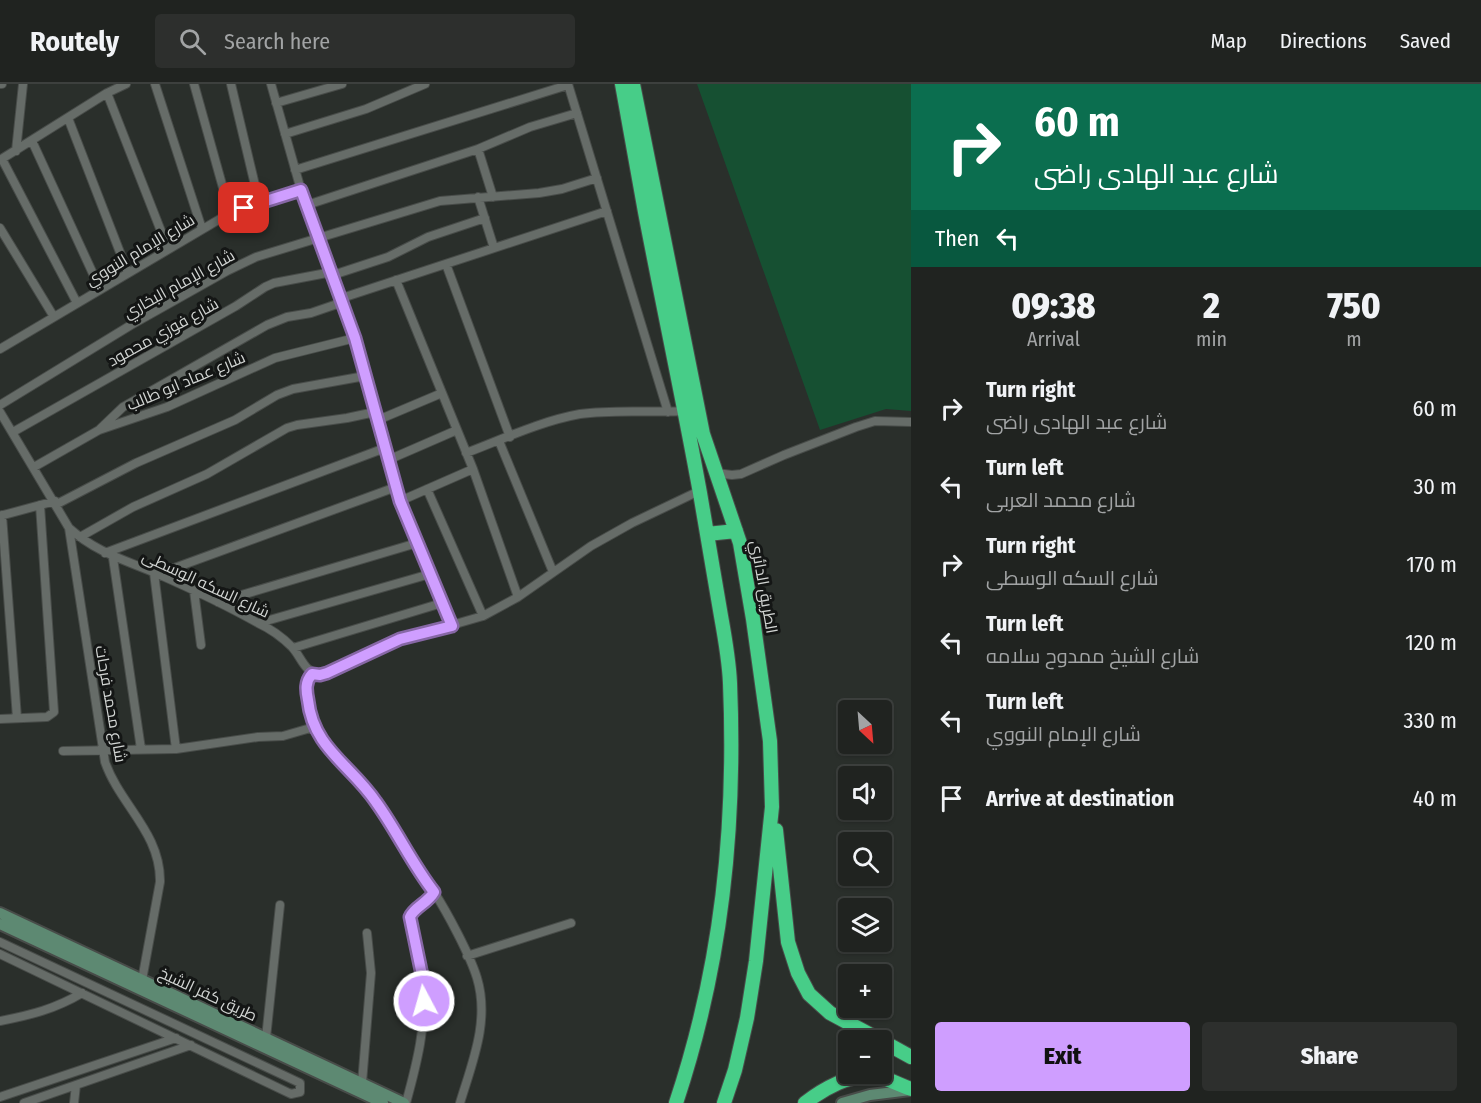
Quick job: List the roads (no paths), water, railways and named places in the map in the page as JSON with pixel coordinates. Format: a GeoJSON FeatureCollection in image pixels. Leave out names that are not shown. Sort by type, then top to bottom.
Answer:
{"type":"FeatureCollection","features":[{"type":"Feature","properties":{"kind":"highway","name":"الطريق الدائري"},"geometry":{"type":"LineString","coordinates":[[622,84],[681,358],[715,473],[736,531],[753,619],[766,706],[772,807],[757,950],[747,1018],[735,1071],[724,1103]]}},
{"type":"Feature","properties":{"kind":"highway","name":"الطريق الدائري"},"geometry":{"type":"LineString","coordinates":[[633,84],[681,358],[686,411],[730,680],[729,841],[717,938],[706,999],[691,1058],[676,1103]]}},
{"type":"Feature","properties":{"kind":"highway"},"geometry":{"type":"LineString","coordinates":[[707,534],[736,531]]}},
{"type":"Feature","properties":{"kind":"highway"},"geometry":{"type":"LineString","coordinates":[[772,807],[784,891],[788,942],[798,973],[809,994],[830,1013],[862,1030]]}},
{"type":"Feature","properties":{"kind":"highway"},"geometry":{"type":"LineString","coordinates":[[892,1047],[911,1057]]}},
{"type":"Feature","properties":{"kind":"highway"},"geometry":{"type":"LineString","coordinates":[[805,1103],[843,1081],[868,1076],[877,1076],[911,1089]]}},
{"type":"Feature","properties":{"kind":"street"},"geometry":{"type":"LineString","coordinates":[[16,151],[23,84]]}},
{"type":"Feature","properties":{"kind":"street"},"geometry":{"type":"LineString","coordinates":[[77,303],[1,160],[107,93],[126,84]]}},
{"type":"Feature","properties":{"kind":"street"},"geometry":{"type":"LineString","coordinates":[[155,84],[202,229]]}},
{"type":"Feature","properties":{"kind":"street"},"geometry":{"type":"LineString","coordinates":[[194,84],[230,213]]}},
{"type":"Feature","properties":{"kind":"street"},"geometry":{"type":"LineString","coordinates":[[231,84],[259,202]]}},
{"type":"Feature","properties":{"kind":"street"},"geometry":{"type":"LineString","coordinates":[[271,84],[301,190],[355,338],[400,501],[452,626]]}},
{"type":"Feature","properties":{"kind":"street"},"geometry":{"type":"LineString","coordinates":[[276,103],[342,84]]}},
{"type":"Feature","properties":{"kind":"street"},"geometry":{"type":"LineString","coordinates":[[285,134],[366,110],[425,84]]}},
{"type":"Feature","properties":{"kind":"street"},"geometry":{"type":"LineString","coordinates":[[295,170],[568,85],[668,412]]}},
{"type":"Feature","properties":{"kind":"street"},"geometry":{"type":"LineString","coordinates":[[107,93],[168,249]]}},
{"type":"Feature","properties":{"kind":"street"},"geometry":{"type":"LineString","coordinates":[[307,205],[478,148],[530,127],[577,113]]}},
{"type":"Feature","properties":{"kind":"street"},"geometry":{"type":"LineString","coordinates":[[68,118],[128,273]]}},
{"type":"Feature","properties":{"kind":"street"},"geometry":{"type":"LineString","coordinates":[[32,141],[100,289]]}},
{"type":"Feature","properties":{"kind":"street"},"geometry":{"type":"LineString","coordinates":[[478,148],[493,197]]}},
{"type":"Feature","properties":{"kind":"street","name":"شارع الإمام البخاري"},"geometry":{"type":"LineString","coordinates":[[0,405],[131,325],[241,264],[271,252],[319,239],[421,205],[440,201],[550,191],[597,178]]}},
{"type":"Feature","properties":{"kind":"street","name":"شارع الإمام النووي"},"geometry":{"type":"LineString","coordinates":[[1,345],[54,317],[230,213],[301,190]]}},
{"type":"Feature","properties":{"kind":"street"},"geometry":{"type":"LineString","coordinates":[[478,197],[494,248]]}},
{"type":"Feature","properties":{"kind":"street"},"geometry":{"type":"LineString","coordinates":[[99,430],[123,407],[267,325],[286,317],[311,313],[396,280],[607,211]]}},
{"type":"Feature","properties":{"kind":"street","name":"شارع فوزي محمود"},"geometry":{"type":"LineString","coordinates":[[13,432],[236,306],[265,287],[274,283],[332,274],[387,258],[428,237],[485,218]]}},
{"type":"Feature","properties":{"kind":"street"},"geometry":{"type":"LineString","coordinates":[[0,228],[54,317]]}},
{"type":"Feature","properties":{"kind":"street"},"geometry":{"type":"LineString","coordinates":[[446,264],[510,436]]}},
{"type":"Feature","properties":{"kind":"street"},"geometry":{"type":"LineString","coordinates":[[396,280],[473,469],[518,597]]}},
{"type":"Feature","properties":{"kind":"street","name":"شارع عماد ابو طالب"},"geometry":{"type":"LineString","coordinates":[[34,467],[99,430],[167,407],[275,358],[307,348],[355,338]]}},
{"type":"Feature","properties":{"kind":"street"},"geometry":{"type":"LineString","coordinates":[[17,718],[1,515],[56,502],[136,463],[235,420],[277,395],[293,389],[365,376]]}},
{"type":"Feature","properties":{"kind":"street"},"geometry":{"type":"LineString","coordinates":[[80,537],[133,507],[207,474],[287,428],[376,416],[442,393]]}},
{"type":"Feature","properties":{"kind":"street"},"geometry":{"type":"LineString","coordinates":[[466,453],[558,419],[580,414],[686,411]]}},
{"type":"Feature","properties":{"kind":"street","name":"شارع السكه الوسطى"},"geometry":{"type":"LineString","coordinates":[[0,412],[56,502],[69,528],[105,554],[156,573],[259,623],[277,634],[293,648],[306,669],[312,674]]}},
{"type":"Feature","properties":{"kind":"street"},"geometry":{"type":"LineString","coordinates":[[715,473],[741,474],[823,439],[875,422],[911,422]]}},
{"type":"Feature","properties":{"kind":"street"},"geometry":{"type":"LineString","coordinates":[[388,460],[457,430]]}},
{"type":"Feature","properties":{"kind":"street"},"geometry":{"type":"LineString","coordinates":[[499,441],[553,573]]}},
{"type":"Feature","properties":{"kind":"street"},"geometry":{"type":"LineString","coordinates":[[105,554],[385,448]]}},
{"type":"Feature","properties":{"kind":"street"},"geometry":{"type":"LineString","coordinates":[[400,501],[473,469]]}},
{"type":"Feature","properties":{"kind":"street"},"geometry":{"type":"LineString","coordinates":[[176,748],[156,573],[396,487]]}},
{"type":"Feature","properties":{"kind":"street"},"geometry":{"type":"LineString","coordinates":[[427,489],[483,616]]}},
{"type":"Feature","properties":{"kind":"street"},"geometry":{"type":"LineString","coordinates":[[460,1103],[482,1025],[477,978],[434,892],[412,862],[376,801],[328,748],[314,727],[309,715],[307,683],[312,674],[327,673],[400,639],[483,616],[518,597],[591,546],[632,523],[699,491]]}},
{"type":"Feature","properties":{"kind":"street"},"geometry":{"type":"LineString","coordinates":[[0,719],[47,717],[54,712],[40,505]]}},
{"type":"Feature","properties":{"kind":"street","name":"شارع محمد فرحات"},"geometry":{"type":"LineString","coordinates":[[69,528],[108,772],[150,838],[160,867],[160,882],[142,980]]}},
{"type":"Feature","properties":{"kind":"street"},"geometry":{"type":"LineString","coordinates":[[218,602],[417,543]]}},
{"type":"Feature","properties":{"kind":"street"},"geometry":{"type":"LineString","coordinates":[[113,558],[141,749]]}},
{"type":"Feature","properties":{"kind":"street"},"geometry":{"type":"LineString","coordinates":[[259,623],[430,574]]}},
{"type":"Feature","properties":{"kind":"street"},"geometry":{"type":"LineString","coordinates":[[194,591],[201,645]]}},
{"type":"Feature","properties":{"kind":"street"},"geometry":{"type":"LineString","coordinates":[[293,648],[442,603]]}},
{"type":"Feature","properties":{"kind":"street"},"geometry":{"type":"LineString","coordinates":[[63,751],[176,748],[283,736],[314,727]]}},
{"type":"Feature","properties":{"kind":"street"},"geometry":{"type":"LineString","coordinates":[[405,1103],[421,1042],[424,1001],[423,980],[410,917],[414,911],[427,902],[434,892]]}},
{"type":"Feature","properties":{"kind":"street"},"geometry":{"type":"LineString","coordinates":[[266,1038],[280,905]]}},
{"type":"Feature","properties":{"kind":"street","name":"طريق كفر الشيخ"},"geometry":{"type":"LineString","coordinates":[[0,913],[58,945],[276,1048],[383,1103]]}},
{"type":"Feature","properties":{"kind":"street"},"geometry":{"type":"LineString","coordinates":[[467,956],[571,923]]}},
{"type":"Feature","properties":{"kind":"street","name":"طريق كفر الشيخ"},"geometry":{"type":"LineString","coordinates":[[0,924],[142,980],[266,1038],[276,1048],[405,1103]]}},
{"type":"Feature","properties":{"kind":"street"},"geometry":{"type":"LineString","coordinates":[[362,1083],[371,973],[367,933]]}},
{"type":"Feature","properties":{"kind":"street"},"geometry":{"type":"LineString","coordinates":[[0,942],[300,1083],[302,1089],[298,1094],[291,1095],[0,954]]}},
{"type":"Feature","properties":{"kind":"street"},"geometry":{"type":"LineString","coordinates":[[0,1021],[43,1012],[82,993]]}},
{"type":"Feature","properties":{"kind":"street"},"geometry":{"type":"LineString","coordinates":[[0,1097],[176,1038]]}},
{"type":"Feature","properties":{"kind":"street"},"geometry":{"type":"LineString","coordinates":[[24,1103],[191,1045]]}},
{"type":"Feature","properties":{"kind":"street"},"geometry":{"type":"LineString","coordinates":[[74,1103],[76,1085]]}},
{"type":"Feature","properties":{"kind":"street"},"geometry":{"type":"LineString","coordinates":[[842,1103],[870,1095],[911,1089]]}}]}
